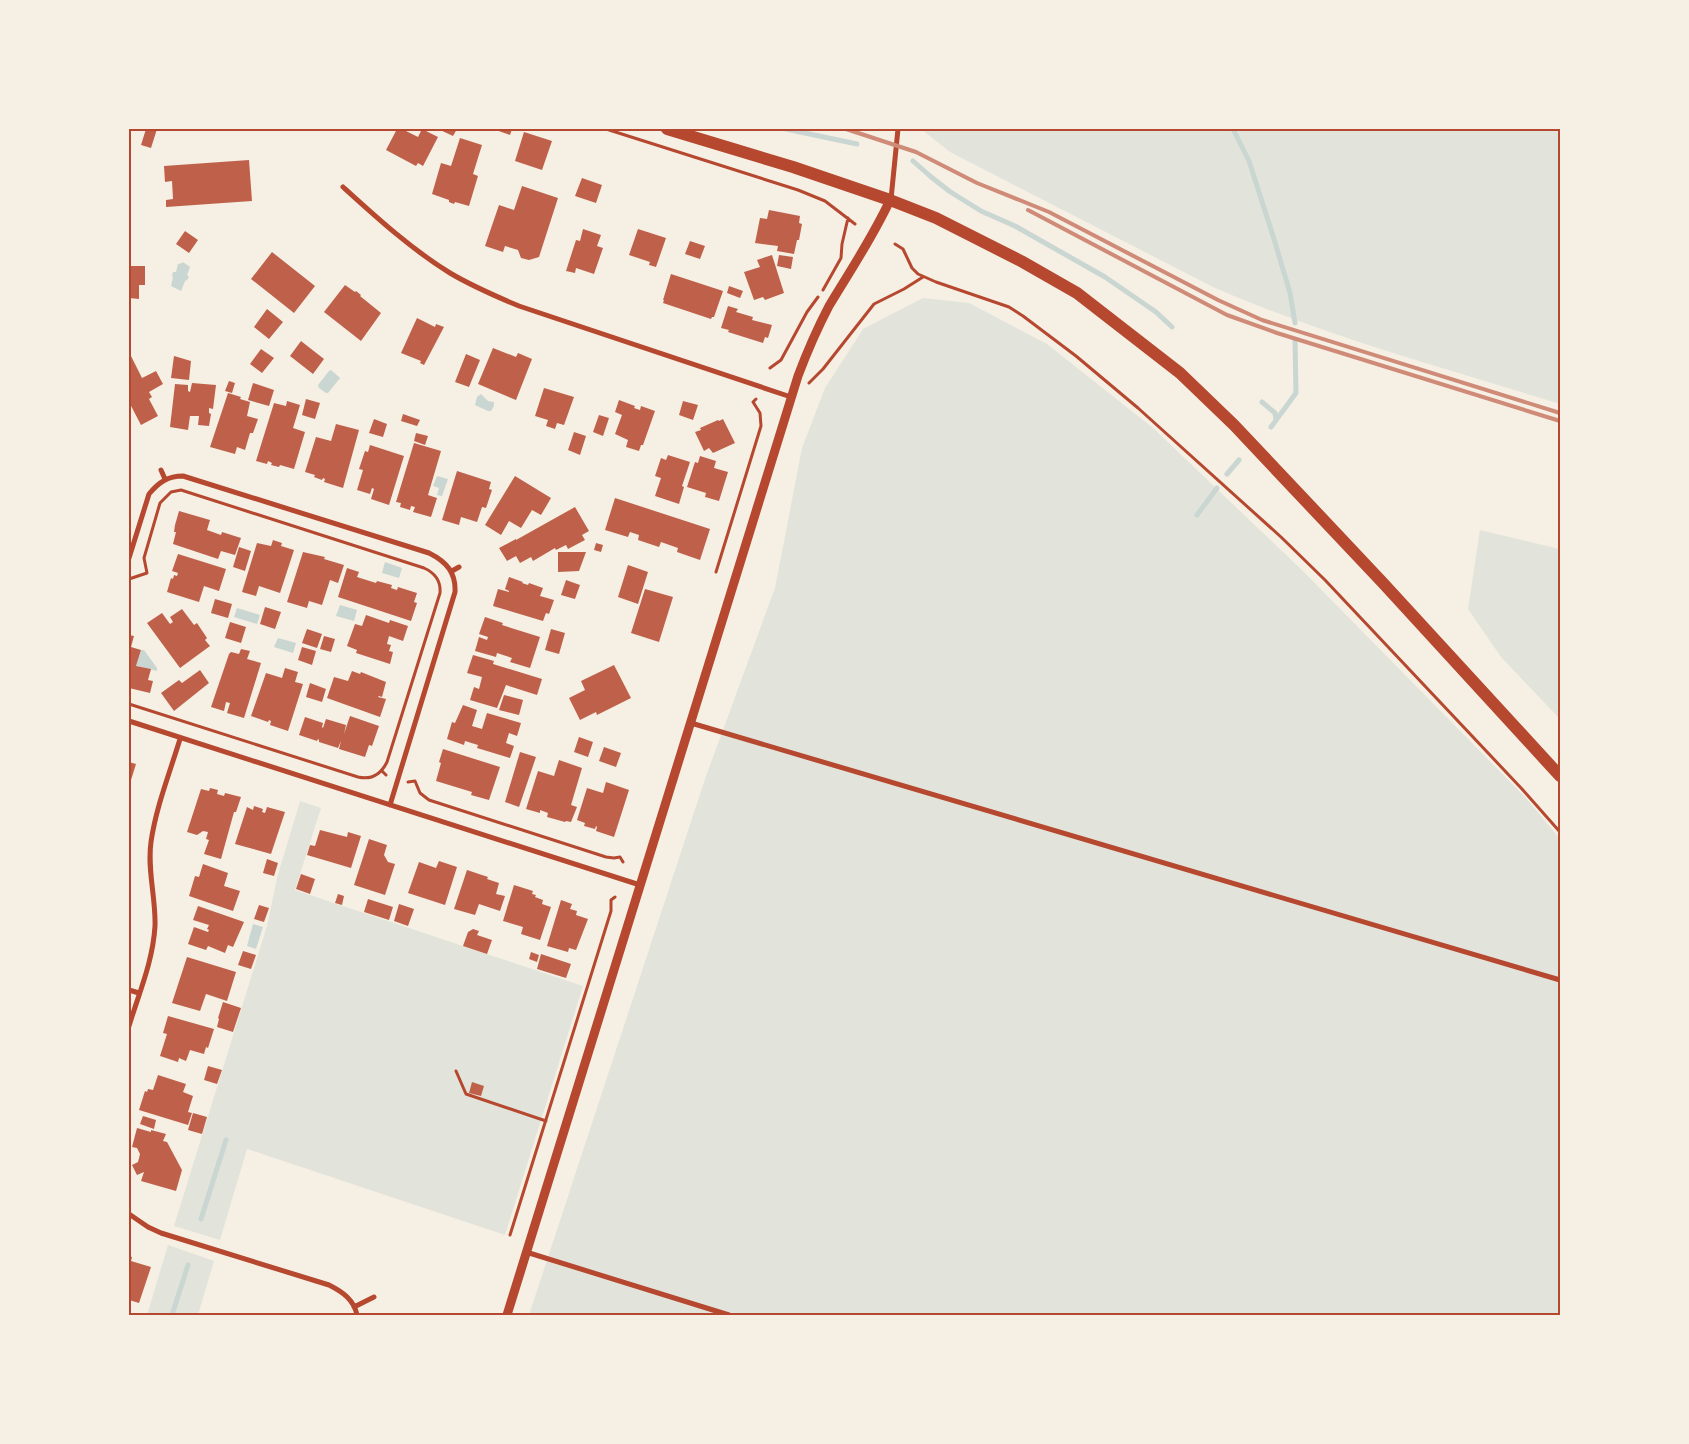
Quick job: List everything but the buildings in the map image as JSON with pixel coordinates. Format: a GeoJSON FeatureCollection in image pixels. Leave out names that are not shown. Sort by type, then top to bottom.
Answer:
{"type":"FeatureCollection","features":[{"type":"Feature","properties":{"kind":"main road"},"geometry":{"type":"LineString","coordinates":[[667,129],[793,167],[890,200],[944,222],[1021,261],[1077,293],[1180,373],[1234,425],[1376,575],[1560,776]]}},
{"type":"Feature","properties":{"kind":"street"},"geometry":{"type":"LineString","coordinates":[[507,1315],[791,397],[814,334],[882,218],[890,200],[898,129]]}},
{"type":"Feature","properties":{"kind":"street"},"geometry":{"type":"LineString","coordinates":[[342,187],[385,225],[421,252],[449,272],[481,290],[519,306],[791,397]]}},
{"type":"Feature","properties":{"kind":"street"},"geometry":{"type":"LineString","coordinates":[[161,470],[165,479]]}},
{"type":"Feature","properties":{"kind":"street"},"geometry":{"type":"LineString","coordinates":[[129,558],[146,501],[152,489],[165,479],[176,476],[191,478],[412,548],[443,561],[452,571],[456,584],[454,599],[390,805]]}},
{"type":"Feature","properties":{"kind":"street"},"geometry":{"type":"LineString","coordinates":[[452,571],[459,566]]}},
{"type":"Feature","properties":{"kind":"street"},"geometry":{"type":"LineString","coordinates":[[129,721],[180,739],[640,885]]}},
{"type":"Feature","properties":{"kind":"street"},"geometry":{"type":"LineString","coordinates":[[691,723],[1560,980]]}},
{"type":"Feature","properties":{"kind":"street"},"geometry":{"type":"LineString","coordinates":[[129,1026],[150,960],[155,926],[150,864],[155,820],[180,739]]}},
{"type":"Feature","properties":{"kind":"street"},"geometry":{"type":"LineString","coordinates":[[129,990],[140,993]]}},
{"type":"Feature","properties":{"kind":"street"},"geometry":{"type":"LineString","coordinates":[[129,1214],[148,1227],[161,1232],[329,1285],[345,1295],[354,1306],[357,1315]]}},
{"type":"Feature","properties":{"kind":"street"},"geometry":{"type":"LineString","coordinates":[[526,1252],[729,1315]]}},
{"type":"Feature","properties":{"kind":"street"},"geometry":{"type":"LineString","coordinates":[[354,1306],[374,1296]]}},
{"type":"Feature","properties":{"kind":"path"},"geometry":{"type":"LineString","coordinates":[[606,129],[798,190],[825,201],[855,224]]}},
{"type":"Feature","properties":{"kind":"path"},"geometry":{"type":"LineString","coordinates":[[770,368],[781,360],[807,312],[820,295],[841,258],[848,218]]}},
{"type":"Feature","properties":{"kind":"path"},"geometry":{"type":"LineString","coordinates":[[895,244],[903,250],[912,268],[918,274],[1009,307],[1076,356],[1138,408],[1281,537],[1325,580],[1509,774],[1560,832]]}},
{"type":"Feature","properties":{"kind":"path"},"geometry":{"type":"LineString","coordinates":[[806,389],[874,304],[904,289],[924,276]]}},
{"type":"Feature","properties":{"kind":"path"},"geometry":{"type":"LineString","coordinates":[[716,572],[760,431],[762,421],[760,413],[753,402],[756,399]]}},
{"type":"Feature","properties":{"kind":"path"},"geometry":{"type":"LineString","coordinates":[[129,579],[147,573],[144,558],[160,503],[171,492],[181,490],[430,570],[439,582],[440,593],[387,762],[382,771],[373,776],[358,777],[129,704]]}},
{"type":"Feature","properties":{"kind":"path"},"geometry":{"type":"LineString","coordinates":[[382,771],[386,775]]}},
{"type":"Feature","properties":{"kind":"path"},"geometry":{"type":"LineString","coordinates":[[408,782],[415,781],[420,793],[429,800],[606,857],[614,858],[620,856],[623,862]]}},
{"type":"Feature","properties":{"kind":"path"},"geometry":{"type":"LineString","coordinates":[[510,1234],[611,911],[611,900],[615,897]]}},
{"type":"Feature","properties":{"kind":"path"},"geometry":{"type":"LineString","coordinates":[[456,1071],[466,1094],[546,1121]]}},
{"type":"Feature","properties":{"kind":"shaded area"},"geometry":{"type":"Polygon","coordinates":[[[921,129],[1560,129],[1560,404],[1341,336],[1255,305],[1213,287],[950,152],[921,129]]]}},
{"type":"Feature","properties":{"kind":"shaded area"},"geometry":{"type":"Polygon","coordinates":[[[183,262],[190,267],[187,275],[189,277],[181,291],[171,286],[173,272],[176,272],[178,264],[183,262]]]}},
{"type":"Feature","properties":{"kind":"shaded area"},"geometry":{"type":"Polygon","coordinates":[[[923,298],[969,303],[1047,344],[1153,428],[1302,570],[1526,798],[1560,839],[1560,1315],[529,1315],[705,779],[775,588],[802,448],[825,388],[863,329],[923,298]]]}},
{"type":"Feature","properties":{"kind":"shaded area"},"geometry":{"type":"Polygon","coordinates":[[[331,370],[340,378],[326,393],[318,385],[331,370]]]}},
{"type":"Feature","properties":{"kind":"shaded area"},"geometry":{"type":"Polygon","coordinates":[[[481,394],[488,401],[494,402],[491,411],[475,405],[477,397],[481,394]]]}},
{"type":"Feature","properties":{"kind":"shaded area"},"geometry":{"type":"Polygon","coordinates":[[[437,476],[448,479],[442,496],[437,495],[439,488],[433,486],[437,476]]]}},
{"type":"Feature","properties":{"kind":"shaded area"},"geometry":{"type":"Polygon","coordinates":[[[1480,530],[1560,549],[1560,719],[1501,657],[1468,609],[1480,530]]]}},
{"type":"Feature","properties":{"kind":"shaded area"},"geometry":{"type":"Polygon","coordinates":[[[385,562],[402,568],[399,578],[382,573],[385,562]]]}},
{"type":"Feature","properties":{"kind":"shaded area"},"geometry":{"type":"Polygon","coordinates":[[[340,605],[357,610],[354,621],[336,616],[340,605]]]}},
{"type":"Feature","properties":{"kind":"shaded area"},"geometry":{"type":"Polygon","coordinates":[[[237,608],[260,615],[257,624],[234,617],[237,608]]]}},
{"type":"Feature","properties":{"kind":"shaded area"},"geometry":{"type":"Polygon","coordinates":[[[278,638],[296,643],[293,653],[274,647],[278,638]]]}},
{"type":"Feature","properties":{"kind":"shaded area"},"geometry":{"type":"Polygon","coordinates":[[[141,650],[144,650],[157,668],[157,671],[136,666],[141,650]]]}},
{"type":"Feature","properties":{"kind":"shaded area"},"geometry":{"type":"Polygon","coordinates":[[[300,801],[321,808],[295,890],[583,986],[505,1235],[247,1149],[220,1240],[174,1226],[267,926],[277,878],[300,801]]]}},
{"type":"Feature","properties":{"kind":"shaded area"},"geometry":{"type":"Polygon","coordinates":[[[253,924],[263,927],[256,949],[247,946],[253,924]]]}},
{"type":"Feature","properties":{"kind":"shaded area"},"geometry":{"type":"Polygon","coordinates":[[[168,1245],[214,1261],[198,1315],[147,1315],[168,1245]]]}},
{"type":"Feature","properties":{"kind":"waterway"},"geometry":{"type":"LineString","coordinates":[[786,129],[857,144]]}},
{"type":"Feature","properties":{"kind":"waterway"},"geometry":{"type":"LineString","coordinates":[[1233,129],[1249,161],[1274,239],[1290,293],[1295,323]]}},
{"type":"Feature","properties":{"kind":"waterway"},"geometry":{"type":"LineString","coordinates":[[913,161],[949,191],[981,211],[1015,226],[1105,277],[1156,312],[1172,327]]}},
{"type":"Feature","properties":{"kind":"waterway"},"geometry":{"type":"LineString","coordinates":[[1271,427],[1296,393],[1295,340]]}},
{"type":"Feature","properties":{"kind":"waterway"},"geometry":{"type":"LineString","coordinates":[[1262,402],[1275,413],[1276,420]]}},
{"type":"Feature","properties":{"kind":"waterway"},"geometry":{"type":"LineString","coordinates":[[1227,474],[1239,460]]}},
{"type":"Feature","properties":{"kind":"waterway"},"geometry":{"type":"LineString","coordinates":[[1197,515],[1217,488]]}},
{"type":"Feature","properties":{"kind":"waterway"},"geometry":{"type":"LineString","coordinates":[[201,1219],[226,1140]]}},
{"type":"Feature","properties":{"kind":"waterway"},"geometry":{"type":"LineString","coordinates":[[172,1315],[188,1265]]}},
{"type":"Feature","properties":{"kind":"railway"},"geometry":{"type":"LineString","coordinates":[[846,129],[916,152],[977,183],[1049,212],[1218,300],[1262,320],[1560,413]]}},
{"type":"Feature","properties":{"kind":"railway"},"geometry":{"type":"LineString","coordinates":[[1028,210],[1227,315],[1277,333],[1560,421]]}}]}
